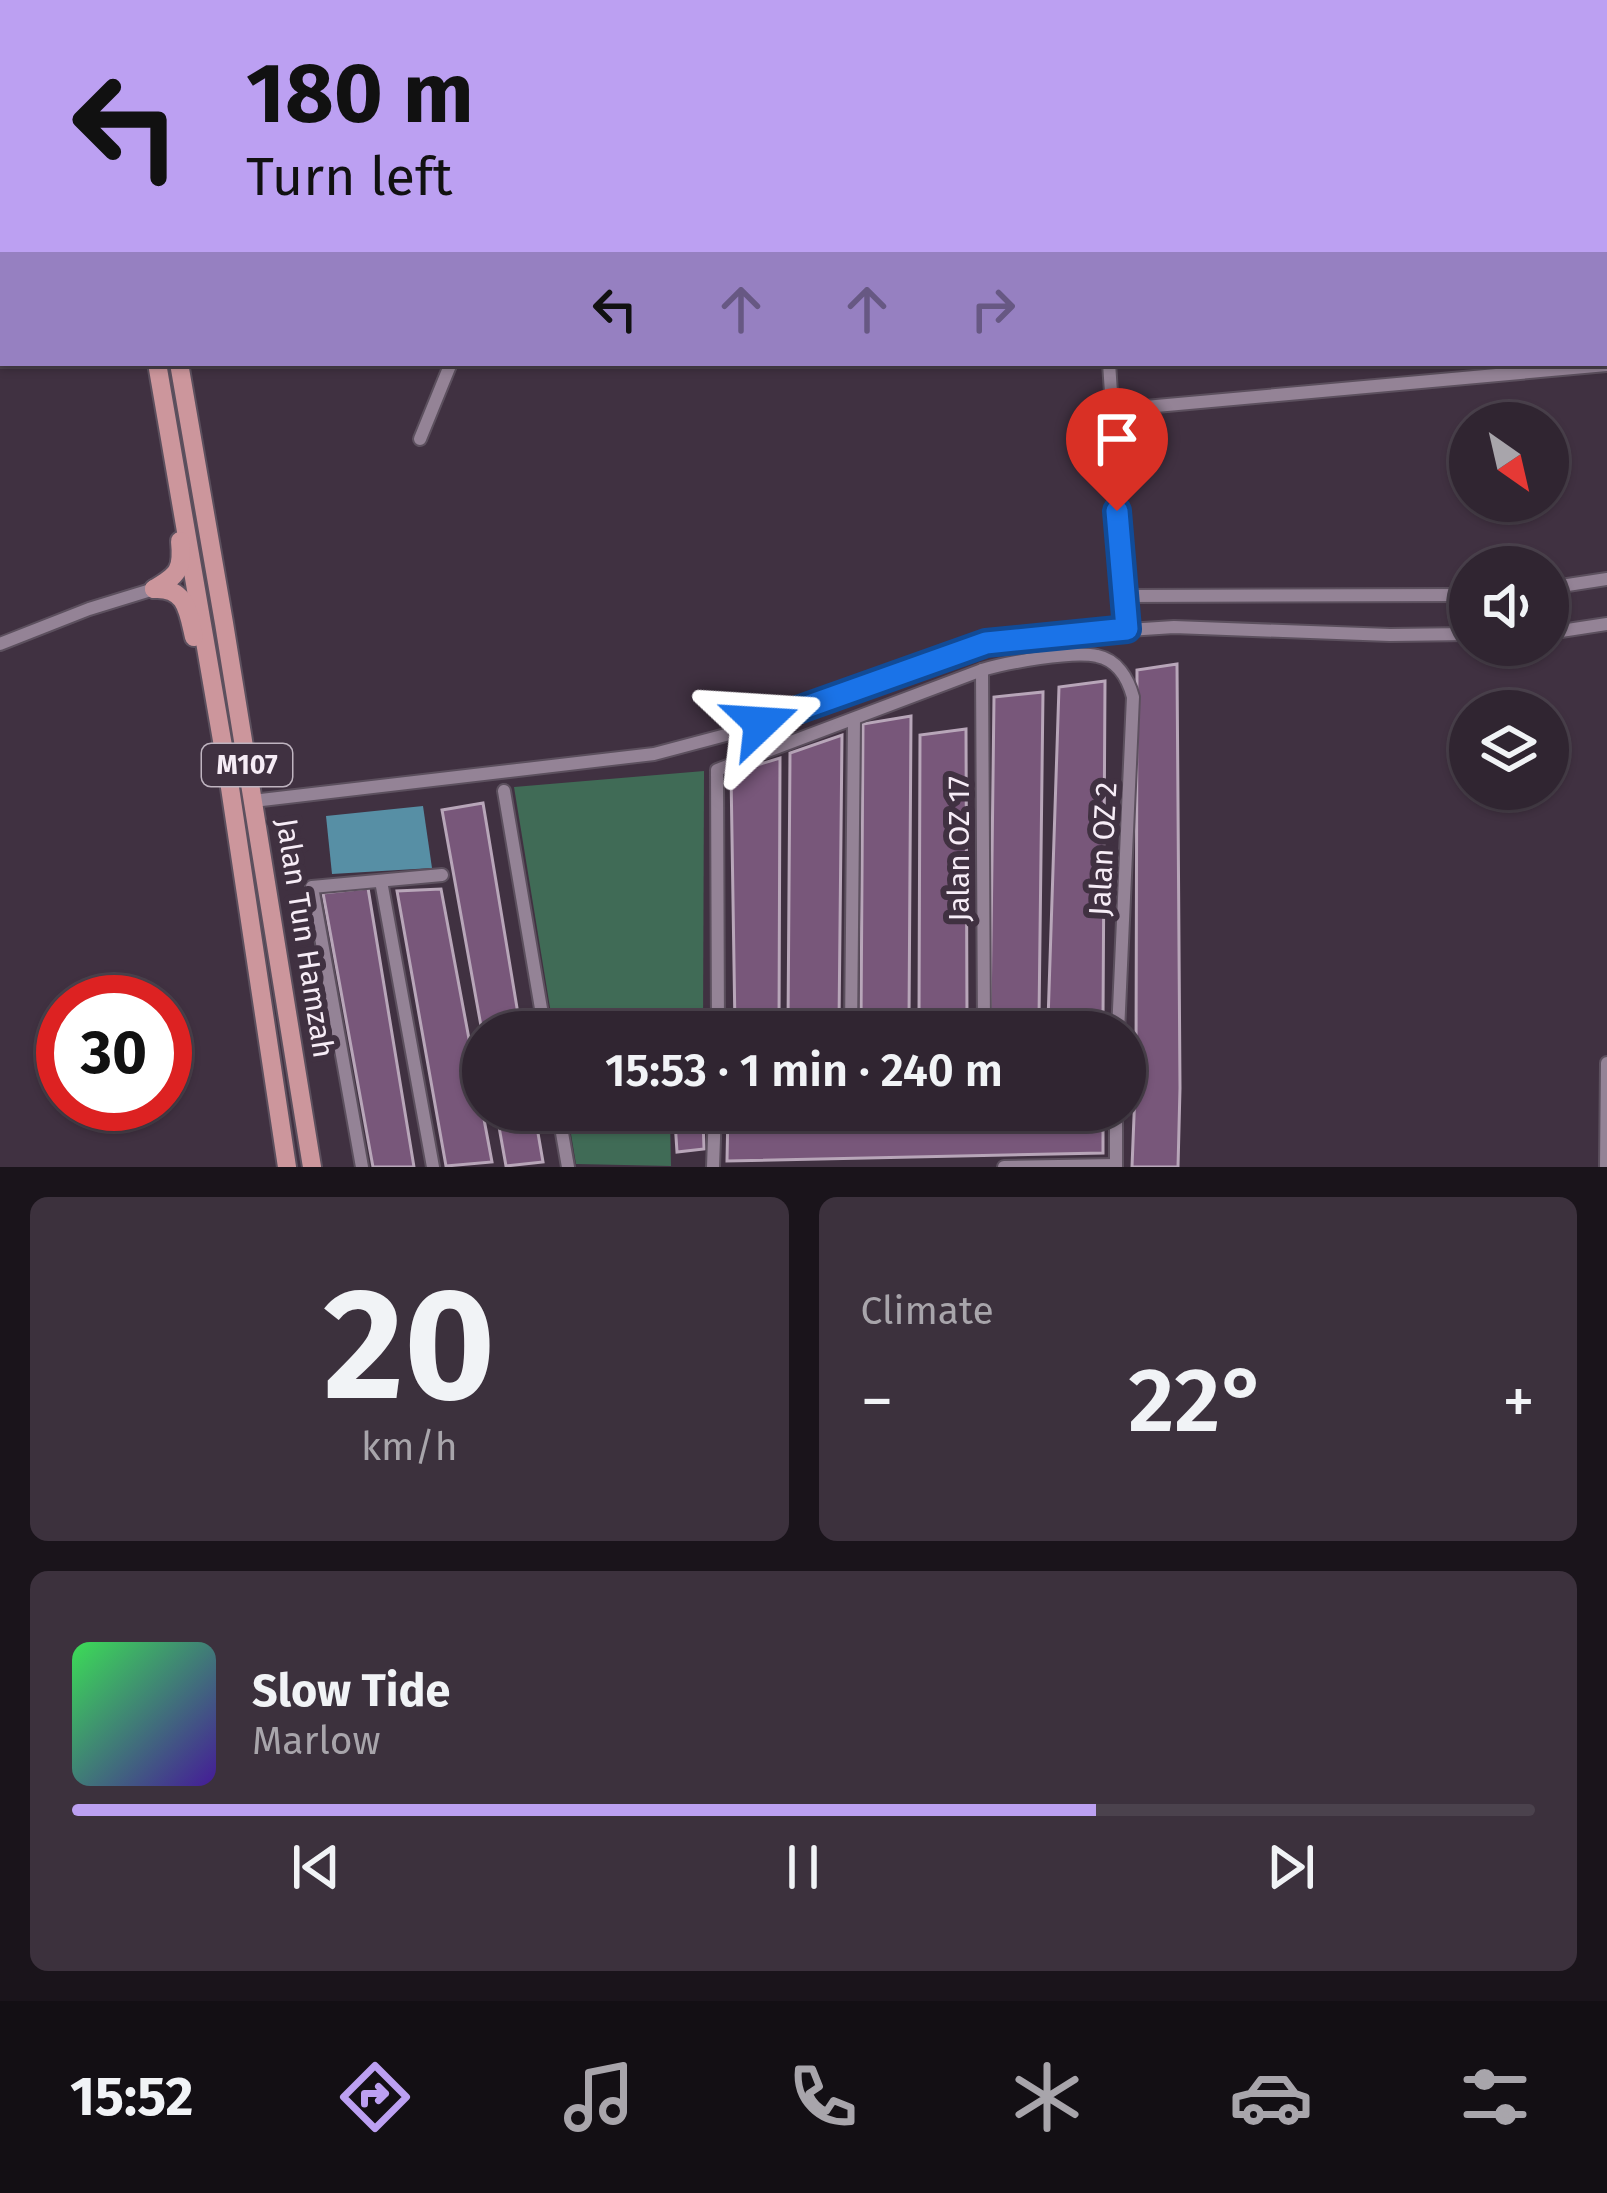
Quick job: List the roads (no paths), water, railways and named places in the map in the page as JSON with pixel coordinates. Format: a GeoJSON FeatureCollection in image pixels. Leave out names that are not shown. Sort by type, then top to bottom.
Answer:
{"type":"FeatureCollection","features":[{"type":"Feature","properties":{"kind":"main road","name":"Jalan Tun Hamzah"},"geometry":{"type":"LineString","coordinates":[[158,366],[229,781],[287,1167]]}},
{"type":"Feature","properties":{"kind":"main road","name":"Jalan Tun Hamzah"},"geometry":{"type":"LineString","coordinates":[[179,366],[312,1167]]}},
{"type":"Feature","properties":{"kind":"main road"},"geometry":{"type":"LineString","coordinates":[[154,590],[180,570],[182,560],[168,422]]}},
{"type":"Feature","properties":{"kind":"main road"},"geometry":{"type":"LineString","coordinates":[[154,590],[175,592],[186,604],[229,781]]}},
{"type":"Feature","properties":{"kind":"street"},"geometry":{"type":"LineString","coordinates":[[420,439],[450,366]]}},
{"type":"Feature","properties":{"kind":"street"},"geometry":{"type":"LineString","coordinates":[[1109,366],[1127,629]]}},
{"type":"Feature","properties":{"kind":"street"},"geometry":{"type":"LineString","coordinates":[[1112,410],[1596,366]]}},
{"type":"Feature","properties":{"kind":"street"},"geometry":{"type":"LineString","coordinates":[[1569,585],[1607,579]]}},
{"type":"Feature","properties":{"kind":"street"},"geometry":{"type":"LineString","coordinates":[[0,644],[154,590]]}},
{"type":"Feature","properties":{"kind":"street"},"geometry":{"type":"LineString","coordinates":[[1124,596],[1449,596]]}},
{"type":"Feature","properties":{"kind":"street"},"geometry":{"type":"LineString","coordinates":[[1569,630],[1607,624]]}},
{"type":"Feature","properties":{"kind":"street"},"geometry":{"type":"LineString","coordinates":[[253,801],[654,754],[737,732],[986,643],[1127,629],[1449,634]]}},
{"type":"Feature","properties":{"kind":"street","name":"Jalan OZ 2"},"geometry":{"type":"LineString","coordinates":[[982,670],[1018,661],[1100,656],[1122,671],[1130,684],[1134,712],[1119,1011]]}},
{"type":"Feature","properties":{"kind":"street"},"geometry":{"type":"LineString","coordinates":[[718,1011],[717,770],[982,670]]}},
{"type":"Feature","properties":{"kind":"street","name":"Jalan OZ 17"},"geometry":{"type":"LineString","coordinates":[[982,670],[984,1011]]}},
{"type":"Feature","properties":{"kind":"street"},"geometry":{"type":"LineString","coordinates":[[851,1011],[854,719]]}},
{"type":"Feature","properties":{"kind":"street"},"geometry":{"type":"LineString","coordinates":[[504,791],[541,1011]]}},
{"type":"Feature","properties":{"kind":"street"},"geometry":{"type":"LineString","coordinates":[[362,1167],[312,886],[442,875]]}},
{"type":"Feature","properties":{"kind":"street"},"geometry":{"type":"LineString","coordinates":[[381,880],[433,1167]]}},
{"type":"Feature","properties":{"kind":"street"},"geometry":{"type":"LineString","coordinates":[[1606,1167],[1607,1063]]}},
{"type":"Feature","properties":{"kind":"street"},"geometry":{"type":"LineString","coordinates":[[562,1131],[568,1167]]}},
{"type":"Feature","properties":{"kind":"street"},"geometry":{"type":"LineString","coordinates":[[713,1167],[714,1131]]}},
{"type":"Feature","properties":{"kind":"street"},"geometry":{"type":"LineString","coordinates":[[1004,1167],[1116,1166],[1117,1131]]}},
{"type":"Feature","properties":{"kind":"water"},"geometry":{"type":"Polygon","coordinates":[[[423,806],[432,868],[332,874],[326,816],[423,806]]]}}]}
